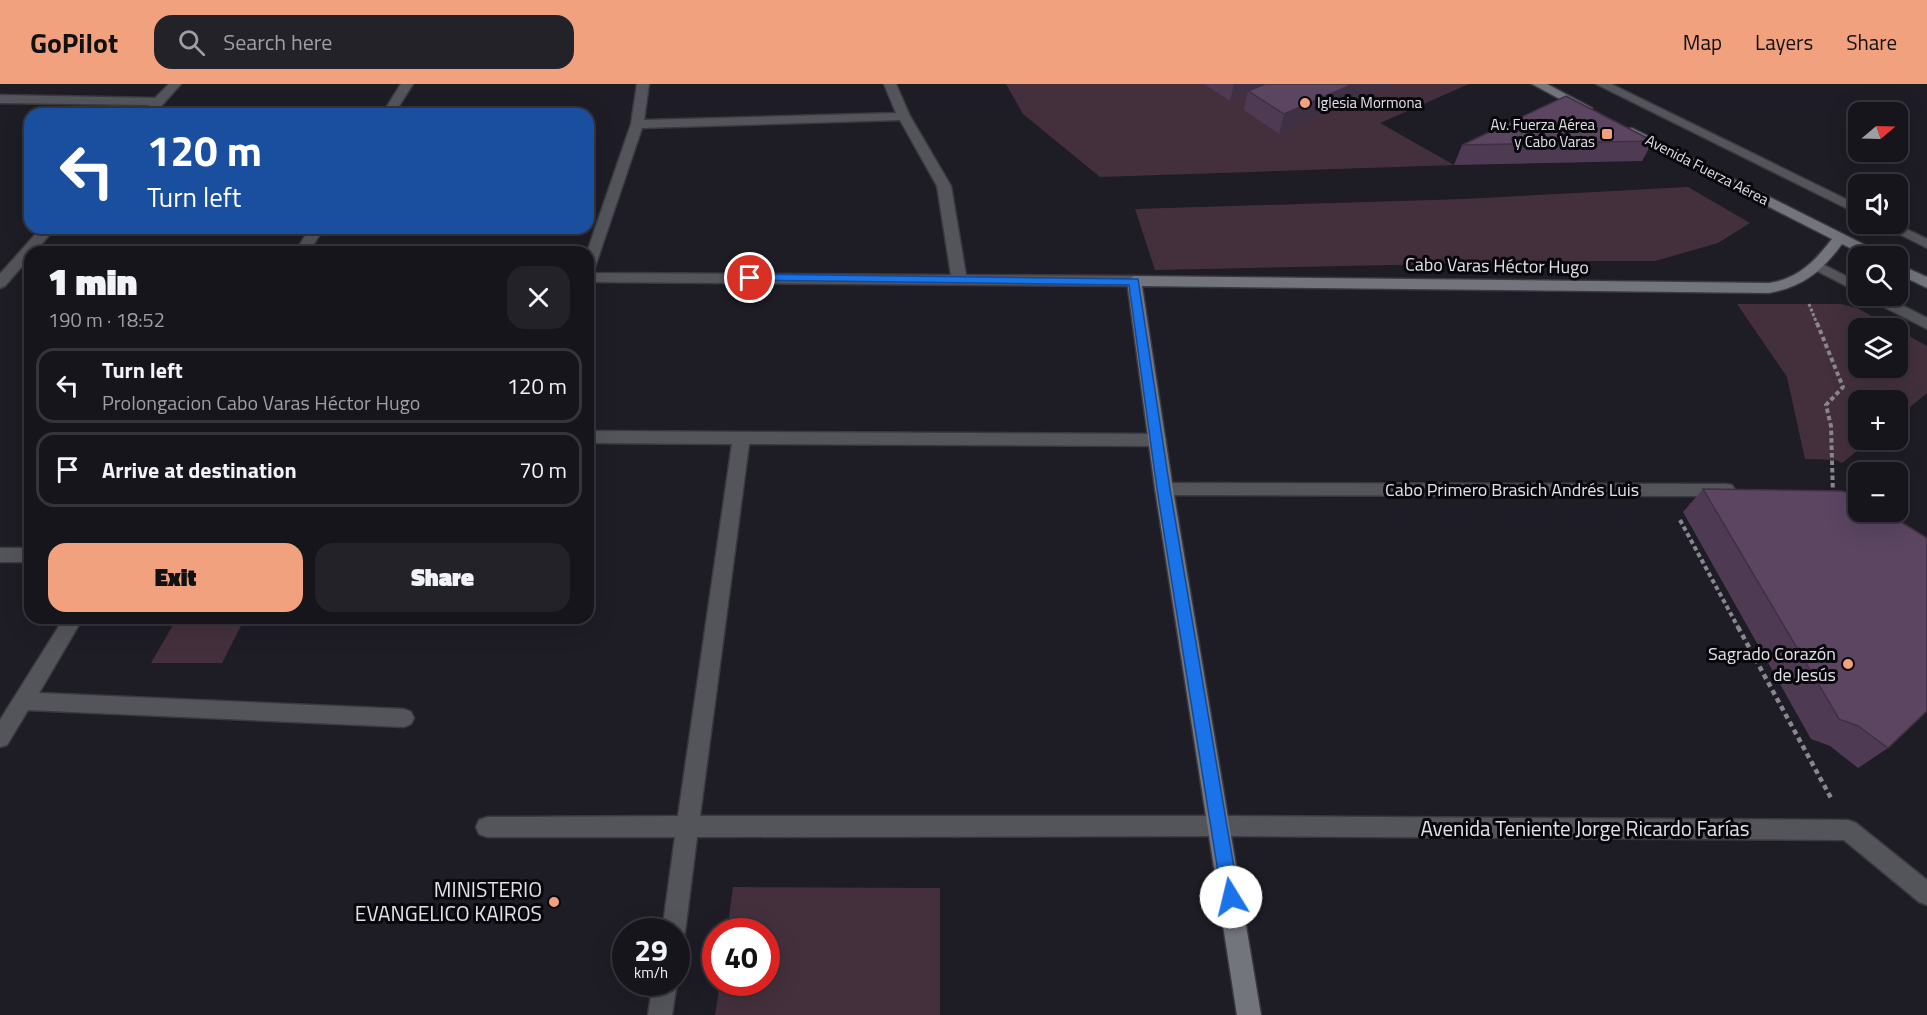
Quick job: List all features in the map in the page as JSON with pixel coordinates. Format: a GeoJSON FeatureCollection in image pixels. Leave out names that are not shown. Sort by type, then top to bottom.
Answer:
{"type":"FeatureCollection","features":[{"type":"Feature","properties":{"kind":"street"},"geometry":{"type":"LineString","coordinates":[[154,108],[176,84]]}},
{"type":"Feature","properties":{"kind":"street"},"geometry":{"type":"LineString","coordinates":[[392,108],[407,84]]}},
{"type":"Feature","properties":{"kind":"street"},"geometry":{"type":"LineString","coordinates":[[594,252],[638,124],[643,84]]}},
{"type":"Feature","properties":{"kind":"street"},"geometry":{"type":"LineString","coordinates":[[890,84],[904,116],[944,186],[959,279]]}},
{"type":"Feature","properties":{"kind":"street"},"geometry":{"type":"LineString","coordinates":[[1538,84],[1600,116]]}},
{"type":"Feature","properties":{"kind":"street"},"geometry":{"type":"LineString","coordinates":[[1602,84],[1848,205]]}},
{"type":"Feature","properties":{"kind":"street"},"geometry":{"type":"LineString","coordinates":[[0,99],[159,102]]}},
{"type":"Feature","properties":{"kind":"street"},"geometry":{"type":"LineString","coordinates":[[638,124],[904,116]]}},
{"type":"Feature","properties":{"kind":"street","name":"Avenida Fuerza Aérea"},"geometry":{"type":"LineString","coordinates":[[1621,127],[1856,246]]}},
{"type":"Feature","properties":{"kind":"street"},"geometry":{"type":"LineString","coordinates":[[32,246],[43,234]]}},
{"type":"Feature","properties":{"kind":"street"},"geometry":{"type":"LineString","coordinates":[[1906,234],[1927,244]]}},
{"type":"Feature","properties":{"kind":"street","name":"Cabo Varas Héctor Hugo"},"geometry":{"type":"LineString","coordinates":[[1134,281],[1779,287],[1796,282],[1818,266],[1840,238]]}},
{"type":"Feature","properties":{"kind":"street"},"geometry":{"type":"LineString","coordinates":[[0,283],[24,256]]}},
{"type":"Feature","properties":{"kind":"street"},"geometry":{"type":"LineString","coordinates":[[1818,266],[1848,282]]}},
{"type":"Feature","properties":{"kind":"street"},"geometry":{"type":"LineString","coordinates":[[1908,273],[1927,283]]}},
{"type":"Feature","properties":{"kind":"street"},"geometry":{"type":"LineString","coordinates":[[594,277],[1134,281],[1164,489],[1249,1015]]}},
{"type":"Feature","properties":{"kind":"street"},"geometry":{"type":"LineString","coordinates":[[1893,306],[1927,324]]}},
{"type":"Feature","properties":{"kind":"street"},"geometry":{"type":"LineString","coordinates":[[594,437],[1158,440]]}},
{"type":"Feature","properties":{"kind":"street"},"geometry":{"type":"LineString","coordinates":[[675,918],[741,439]]}},
{"type":"Feature","properties":{"kind":"street","name":"Cabo Primero Brasich Andrés Luis"},"geometry":{"type":"LineString","coordinates":[[1164,489],[1747,490]]}},
{"type":"Feature","properties":{"kind":"street"},"geometry":{"type":"LineString","coordinates":[[0,555],[24,555]]}},
{"type":"Feature","properties":{"kind":"street"},"geometry":{"type":"LineString","coordinates":[[0,738],[70,624]]}},
{"type":"Feature","properties":{"kind":"street"},"geometry":{"type":"LineString","coordinates":[[23,701],[404,718]]}},
{"type":"Feature","properties":{"kind":"street","name":"Avenida Teniente Jorge Ricardo Farías"},"geometry":{"type":"LineString","coordinates":[[487,827],[1220,826],[1848,830]]}},
{"type":"Feature","properties":{"kind":"street"},"geometry":{"type":"LineString","coordinates":[[1848,830],[1927,894]]}},
{"type":"Feature","properties":{"kind":"street"},"geometry":{"type":"LineString","coordinates":[[660,1015],[663,996]]}},
{"type":"Feature","properties":{"kind":"path"},"geometry":{"type":"LineString","coordinates":[[1796,282],[1809,304],[1843,387],[1826,405],[1831,426],[1834,499]]}},
{"type":"Feature","properties":{"kind":"path"},"geometry":{"type":"LineString","coordinates":[[1664,490],[1848,830]]}},
{"type":"Feature","properties":{"kind":"shaded area"},"geometry":{"type":"Polygon","coordinates":[[[1006,84],[1469,84],[1380,123],[1454,165],[1100,177],[1023,114],[1006,84]]]}},
{"type":"Feature","properties":{"kind":"shaded area"},"geometry":{"type":"Polygon","coordinates":[[[1688,187],[1750,223],[1718,243],[1655,261],[1155,270],[1135,209],[1464,199],[1688,187]]]}},
{"type":"Feature","properties":{"kind":"shaded area"},"geometry":{"type":"Polygon","coordinates":[[[1737,304],[1841,304],[1857,308],[1876,318],[1848,318],[1848,378],[1908,378],[1908,336],[1927,346],[1927,393],[1908,409],[1908,390],[1848,390],[1848,450],[1858,450],[1842,463],[1836,460],[1805,459],[1787,377],[1737,304]]]}},
{"type":"Feature","properties":{"kind":"shaded area"},"geometry":{"type":"Polygon","coordinates":[[[174,624],[242,624],[222,663],[151,663],[174,624]]]}},
{"type":"Feature","properties":{"kind":"shaded area"},"geometry":{"type":"Polygon","coordinates":[[[733,887],[940,888],[940,1015],[715,1015],[718,996],[780,996],[780,918],[729,918],[733,887]]]}},
{"type":"Feature","properties":{"kind":"building"},"geometry":{"type":"Polygon","coordinates":[[[1265,84],[1353,84],[1284,114],[1248,91],[1265,84]]]}},
{"type":"Feature","properties":{"kind":"building"},"geometry":{"type":"Polygon","coordinates":[[[1566,96],[1653,141],[1462,145],[1566,96]]]}},
{"type":"Feature","properties":{"kind":"building","name":"Sagrado Corazón de Jesús"},"geometry":{"type":"Polygon","coordinates":[[[1703,489],[1842,491],[1848,493],[1848,522],[1901,522],[1927,538],[1927,711],[1888,748],[1858,726],[1839,719],[1703,489]]]}},
{"type":"Feature","properties":{"kind":"place","name":"Iglesia Mormona"},"geometry":{"type":"Point","coordinates":[1305,103]}},
{"type":"Feature","properties":{"kind":"place","name":"Av. Fuerza Aérea y Cabo Varas"},"geometry":{"type":"Point","coordinates":[1607,134]}},
{"type":"Feature","properties":{"kind":"place","name":"Sagrado Corazón de Jesús"},"geometry":{"type":"Point","coordinates":[1848,664]}},
{"type":"Feature","properties":{"kind":"place","name":"MINISTERIO EVANGELICO KAIROS"},"geometry":{"type":"Point","coordinates":[554,902]}},
{"type":"Feature","properties":{"kind":"route"},"geometry":{"type":"LineString","coordinates":[[750,278],[1134,281],[1164,489],[1231,897]]}}]}
